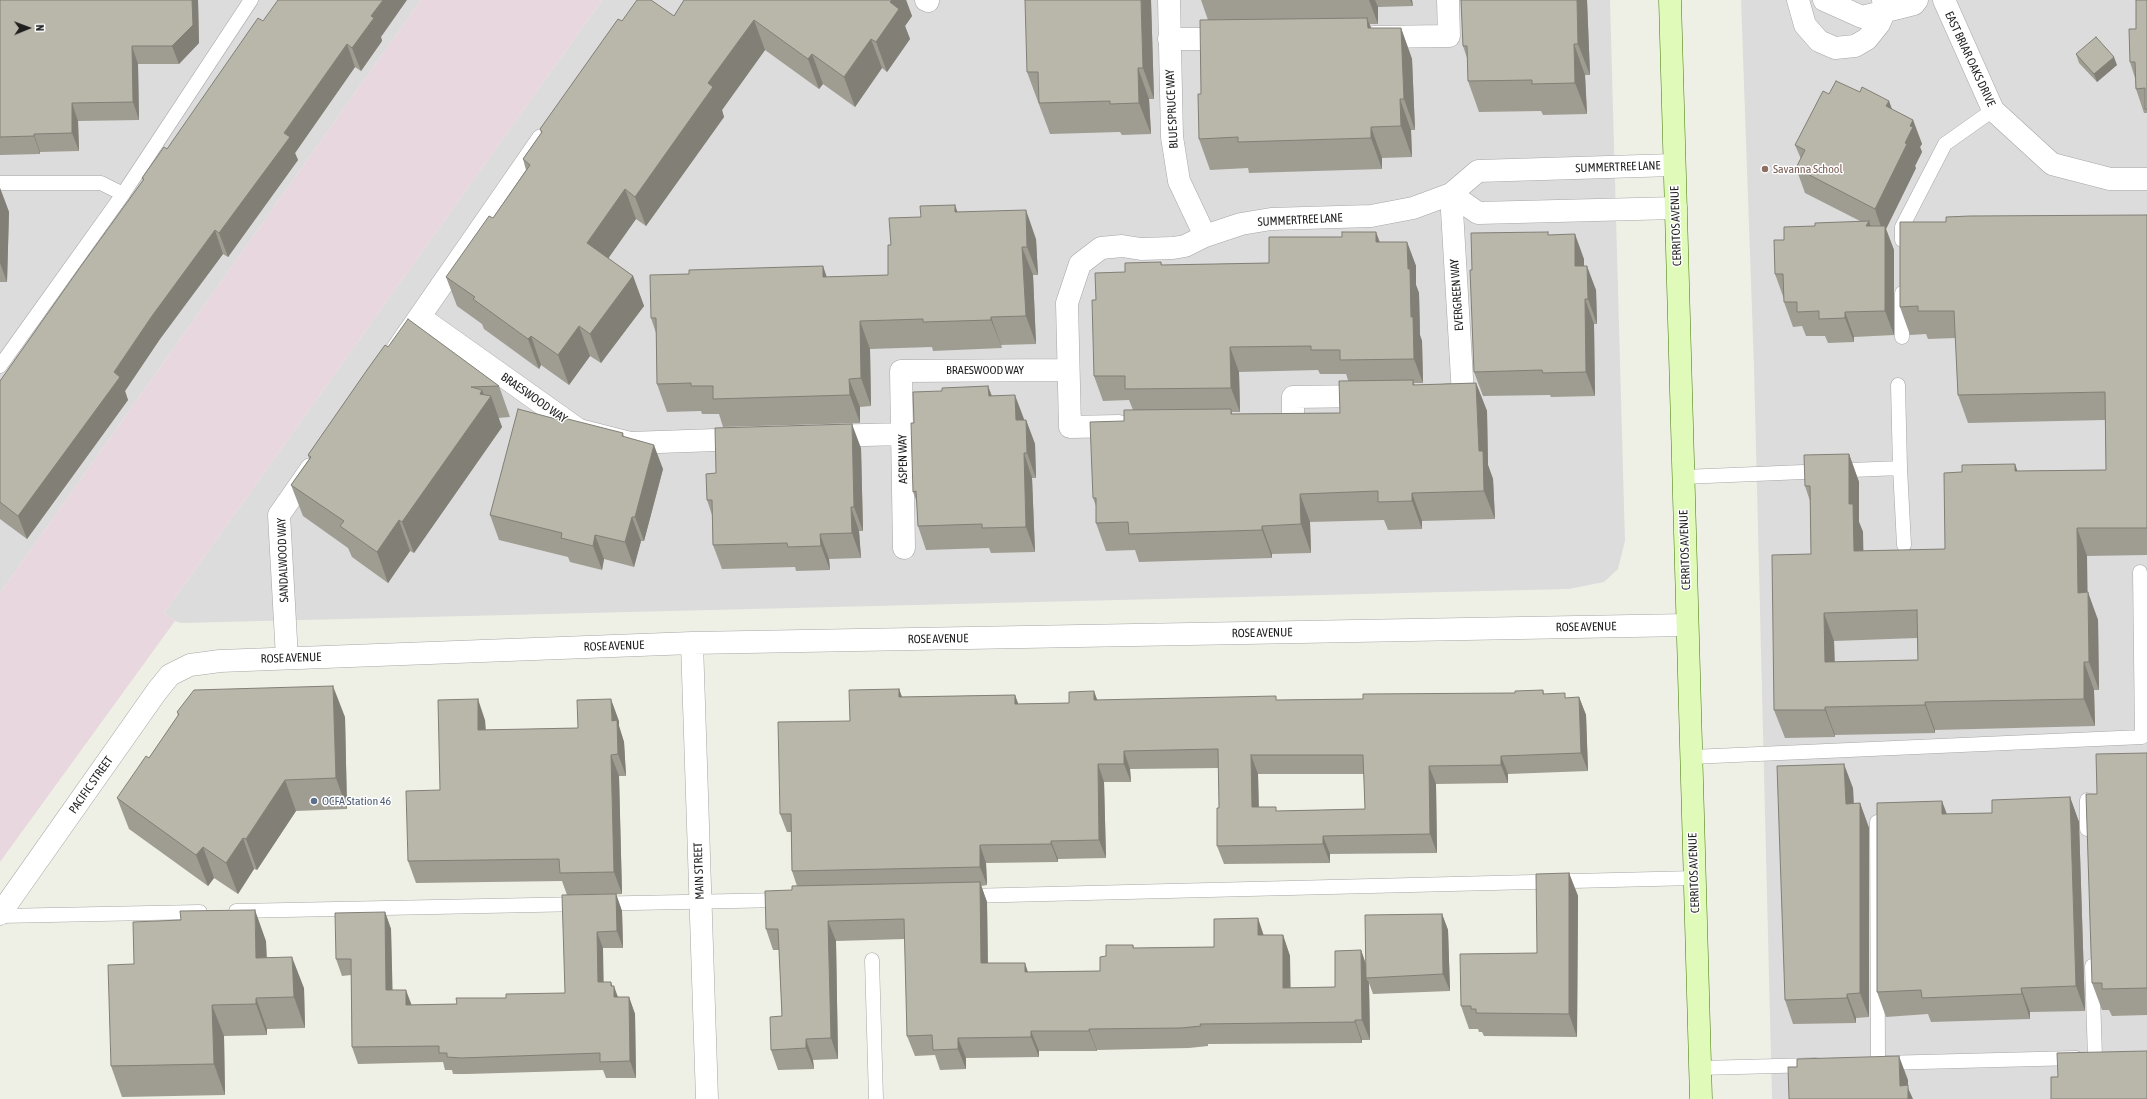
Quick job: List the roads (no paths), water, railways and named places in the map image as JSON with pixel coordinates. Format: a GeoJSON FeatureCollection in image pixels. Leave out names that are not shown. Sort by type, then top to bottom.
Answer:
{"type":"FeatureCollection","features":[{"type":"Feature","properties":{"kind":"main road","name":"CERRITOS AVENUE"},"geometry":{"type":"LineString","coordinates":[[1670,0],[1701,1099]]}},
{"type":"Feature","properties":{"kind":"street","name":"BLUE SPRUCE WAY"},"geometry":{"type":"LineString","coordinates":[[1169,0],[1172,137],[1179,181],[1205,236]]}},
{"type":"Feature","properties":{"kind":"street"},"geometry":{"type":"LineString","coordinates":[[1353,37],[1449,36],[1448,0]]}},
{"type":"Feature","properties":{"kind":"street"},"geometry":{"type":"LineString","coordinates":[[1798,0],[1805,25],[1819,41],[1835,48],[1856,46],[1867,39],[1879,24],[1884,6]]}},
{"type":"Feature","properties":{"kind":"street"},"geometry":{"type":"LineString","coordinates":[[1824,0],[1862,17],[1884,6],[1914,4],[1917,0]]}},
{"type":"Feature","properties":{"kind":"street","name":"EAST BRIAR OAKS DRIVE"},"geometry":{"type":"LineString","coordinates":[[1944,0],[1993,110],[2052,164],[2110,179],[2147,179]]}},
{"type":"Feature","properties":{"kind":"street"},"geometry":{"type":"LineString","coordinates":[[1169,39],[1249,38]]}},
{"type":"Feature","properties":{"kind":"street"},"geometry":{"type":"LineString","coordinates":[[388,362],[555,121]]}},
{"type":"Feature","properties":{"kind":"street","name":"SUMMERTREE LANE"},"geometry":{"type":"LineString","coordinates":[[1142,426],[1070,427],[1067,303],[1080,264],[1101,248],[1122,246],[1141,249],[1172,248],[1185,246],[1205,236],[1241,224],[1271,219],[1371,216],[1413,208],[1451,194],[1478,171],[1674,165]]}},
{"type":"Feature","properties":{"kind":"street"},"geometry":{"type":"LineString","coordinates":[[1451,194],[1478,213],[1676,208]]}},
{"type":"Feature","properties":{"kind":"street","name":"EVERGREEN WAY"},"geometry":{"type":"LineString","coordinates":[[1425,396],[1463,395],[1451,194]]}},
{"type":"Feature","properties":{"kind":"street","name":"BRAESWOOD WAY"},"geometry":{"type":"LineString","coordinates":[[420,317],[579,430],[630,443],[762,438]]}},
{"type":"Feature","properties":{"kind":"street","name":"BRAESWOOD WAY"},"geometry":{"type":"LineString","coordinates":[[901,371],[1068,370]]}},
{"type":"Feature","properties":{"kind":"street","name":"ASPEN WAY"},"geometry":{"type":"LineString","coordinates":[[901,371],[904,548]]}},
{"type":"Feature","properties":{"kind":"street"},"geometry":{"type":"LineString","coordinates":[[1253,425],[1293,424],[1293,397],[1386,396]]}},
{"type":"Feature","properties":{"kind":"street"},"geometry":{"type":"LineString","coordinates":[[809,437],[902,434]]}},
{"type":"Feature","properties":{"kind":"street","name":"SANDALWOOD WAY"},"geometry":{"type":"LineString","coordinates":[[287,658],[279,515],[324,451]]}},
{"type":"Feature","properties":{"kind":"street","name":"ROSE AVENUE"},"geometry":{"type":"LineString","coordinates":[[190,665],[220,661],[287,658],[692,643],[1687,625]]}},
{"type":"Feature","properties":{"kind":"street","name":"MAIN STREET"},"geometry":{"type":"LineString","coordinates":[[692,643],[707,1099]]}},
{"type":"Feature","properties":{"kind":"street","name":"PACIFIC STREET"},"geometry":{"type":"LineString","coordinates":[[0,915],[156,691],[170,675],[190,665]]}},
{"type":"Feature","properties":{"kind":"lane"},"geometry":{"type":"LineString","coordinates":[[0,366],[123,194],[251,0]]}},
{"type":"Feature","properties":{"kind":"lane"},"geometry":{"type":"LineString","coordinates":[[1902,250],[1902,227],[1945,144],[1993,110]]}},
{"type":"Feature","properties":{"kind":"lane"},"geometry":{"type":"LineString","coordinates":[[0,183],[101,183],[123,194]]}},
{"type":"Feature","properties":{"kind":"lane"},"geometry":{"type":"LineString","coordinates":[[1902,282],[1902,337]]}},
{"type":"Feature","properties":{"kind":"lane"},"geometry":{"type":"LineString","coordinates":[[1898,385],[1904,545]]}},
{"type":"Feature","properties":{"kind":"lane"},"geometry":{"type":"LineString","coordinates":[[1683,477],[1900,468]]}},
{"type":"Feature","properties":{"kind":"lane"},"geometry":{"type":"LineString","coordinates":[[1691,757],[2142,736],[2140,572]]}},
{"type":"Feature","properties":{"kind":"lane"},"geometry":{"type":"LineString","coordinates":[[2086,800],[2088,839]]}},
{"type":"Feature","properties":{"kind":"lane"},"geometry":{"type":"LineString","coordinates":[[1877,822],[1878,1063]]}},
{"type":"Feature","properties":{"kind":"lane"},"geometry":{"type":"LineString","coordinates":[[955,896],[1695,878]]}},
{"type":"Feature","properties":{"kind":"lane"},"geometry":{"type":"LineString","coordinates":[[0,915],[796,900]]}},
{"type":"Feature","properties":{"kind":"lane"},"geometry":{"type":"LineString","coordinates":[[2092,956],[2095,1057]]}},
{"type":"Feature","properties":{"kind":"lane"},"geometry":{"type":"LineString","coordinates":[[872,960],[876,1099]]}},
{"type":"Feature","properties":{"kind":"lane"},"geometry":{"type":"LineString","coordinates":[[1863,1063],[2110,1057]]}},
{"type":"Feature","properties":{"kind":"lane"},"geometry":{"type":"LineString","coordinates":[[1700,1068],[1833,1064]]}},
{"type":"Feature","properties":{"kind":"place","name":"Savanna School"},"geometry":{"type":"Point","coordinates":[1765,169]}},
{"type":"Feature","properties":{"kind":"place","name":"OCFA Station 46"},"geometry":{"type":"Point","coordinates":[314,801]}}]}
